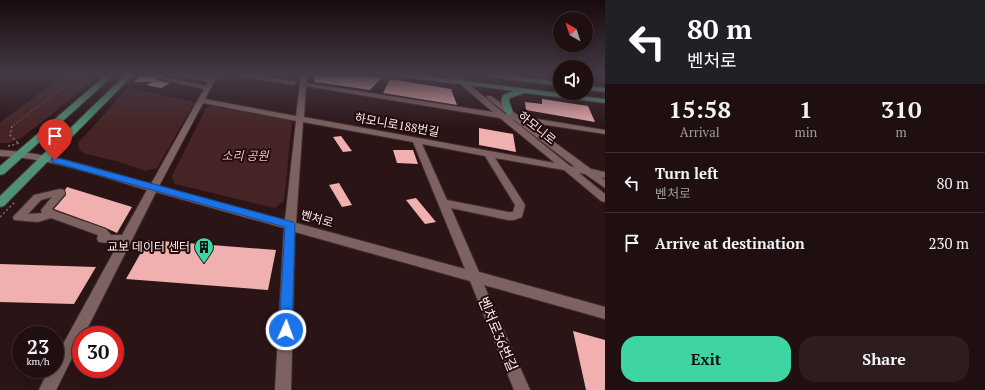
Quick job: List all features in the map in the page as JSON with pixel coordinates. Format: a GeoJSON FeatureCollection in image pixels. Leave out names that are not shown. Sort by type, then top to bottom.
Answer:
{"type":"FeatureCollection","features":[{"type":"Feature","properties":{"kind":"main road"},"geometry":{"type":"LineString","coordinates":[[0,172],[20,149],[65,115],[90,93]]}},
{"type":"Feature","properties":{"kind":"main road"},"geometry":{"type":"LineString","coordinates":[[0,203],[110,93]]}},
{"type":"Feature","properties":{"kind":"main road"},"geometry":{"type":"LineString","coordinates":[[505,114],[506,97],[516,93]]}},
{"type":"Feature","properties":{"kind":"main road"},"geometry":{"type":"LineString","coordinates":[[543,93],[605,101]]}},
{"type":"Feature","properties":{"kind":"main road"},"geometry":{"type":"LineString","coordinates":[[65,115],[60,122],[62,126],[74,124],[88,115]]}},
{"type":"Feature","properties":{"kind":"street"},"geometry":{"type":"LineString","coordinates":[[47,390],[125,240],[206,93]]}},
{"type":"Feature","properties":{"kind":"street"},"geometry":{"type":"LineString","coordinates":[[284,390],[290,224],[302,93]]}},
{"type":"Feature","properties":{"kind":"street"},"geometry":{"type":"LineString","coordinates":[[365,93],[505,114]]}},
{"type":"Feature","properties":{"kind":"street","name":"하모니로"},"geometry":{"type":"LineString","coordinates":[[480,93],[605,199]]}},
{"type":"Feature","properties":{"kind":"street","name":"하모니로"},"geometry":{"type":"LineString","coordinates":[[482,93],[505,114],[517,118],[605,186]]}},
{"type":"Feature","properties":{"kind":"street","name":"하모니로188번길"},"geometry":{"type":"LineString","coordinates":[[202,101],[605,175]]}},
{"type":"Feature","properties":{"kind":"street"},"geometry":{"type":"LineString","coordinates":[[517,118],[605,132]]}},
{"type":"Feature","properties":{"kind":"street","name":"벤처로36번길"},"geometry":{"type":"LineString","coordinates":[[416,141],[522,390]]}},
{"type":"Feature","properties":{"kind":"street","name":"벤처로"},"geometry":{"type":"LineString","coordinates":[[3,150],[20,149],[46,158],[153,188],[290,224],[605,313]]}},
{"type":"Feature","properties":{"kind":"street"},"geometry":{"type":"LineString","coordinates":[[442,203],[508,216],[518,214],[520,205],[488,153]]}},
{"type":"Feature","properties":{"kind":"street"},"geometry":{"type":"LineString","coordinates":[[51,214],[102,232],[105,235],[103,239],[125,240]]}},
{"type":"Feature","properties":{"kind":"path"},"geometry":{"type":"LineString","coordinates":[[20,149],[10,135],[11,127],[29,115],[54,93]]}},
{"type":"Feature","properties":{"kind":"path"},"geometry":{"type":"LineString","coordinates":[[3,150],[24,140]]}},
{"type":"Feature","properties":{"kind":"green space"},"geometry":{"type":"Polygon","coordinates":[[[40,93],[77,93],[21,138],[9,143],[0,143],[0,122],[40,93]]]}},
{"type":"Feature","properties":{"kind":"green space"},"geometry":{"type":"Polygon","coordinates":[[[123,93],[153,93],[195,102],[157,168],[146,171],[116,161],[86,154],[79,150],[78,143],[123,93]]]}},
{"type":"Feature","properties":{"kind":"green space","name":"소리 공원"},"geometry":{"type":"Polygon","coordinates":[[[213,105],[288,120],[292,123],[284,201],[275,208],[175,184],[172,176],[206,108],[213,105]]]}},
{"type":"Feature","properties":{"kind":"building"},"geometry":{"type":"Polygon","coordinates":[[[384,93],[453,93],[457,105],[384,93]]]}},
{"type":"Feature","properties":{"kind":"building"},"geometry":{"type":"Polygon","coordinates":[[[542,99],[588,106],[595,122],[526,110],[525,102],[542,104],[542,99]]]}},
{"type":"Feature","properties":{"kind":"building"},"geometry":{"type":"Polygon","coordinates":[[[479,128],[513,134],[516,152],[479,145],[479,128]]]}},
{"type":"Feature","properties":{"kind":"building"},"geometry":{"type":"Polygon","coordinates":[[[341,136],[352,151],[343,152],[333,137],[341,136]]]}},
{"type":"Feature","properties":{"kind":"building"},"geometry":{"type":"Polygon","coordinates":[[[393,150],[413,150],[418,164],[397,163],[393,150]]]}},
{"type":"Feature","properties":{"kind":"building"},"geometry":{"type":"Polygon","coordinates":[[[339,183],[352,205],[342,207],[329,185],[339,183]]]}},
{"type":"Feature","properties":{"kind":"building"},"geometry":{"type":"Polygon","coordinates":[[[67,187],[132,207],[117,233],[54,209],[66,195],[65,190],[67,187]]]}},
{"type":"Feature","properties":{"kind":"building"},"geometry":{"type":"Polygon","coordinates":[[[416,198],[436,222],[425,224],[406,200],[416,198]]]}},
{"type":"Feature","properties":{"kind":"building","name":"교보 데이터 센터"},"geometry":{"type":"Polygon","coordinates":[[[148,240],[276,250],[268,290],[126,279],[148,240]]]}},
{"type":"Feature","properties":{"kind":"building"},"geometry":{"type":"Polygon","coordinates":[[[0,264],[96,267],[74,304],[0,302],[0,264]]]}},
{"type":"Feature","properties":{"kind":"building"},"geometry":{"type":"Polygon","coordinates":[[[573,331],[605,340],[605,390],[586,390],[573,331]]]}},
{"type":"Feature","properties":{"kind":"place","name":"교보 데이터 센터"},"geometry":{"type":"Point","coordinates":[204,264]}},
{"type":"Feature","properties":{"kind":"route"},"geometry":{"type":"LineString","coordinates":[[55,160],[153,188],[290,224],[286,330]]}}]}
